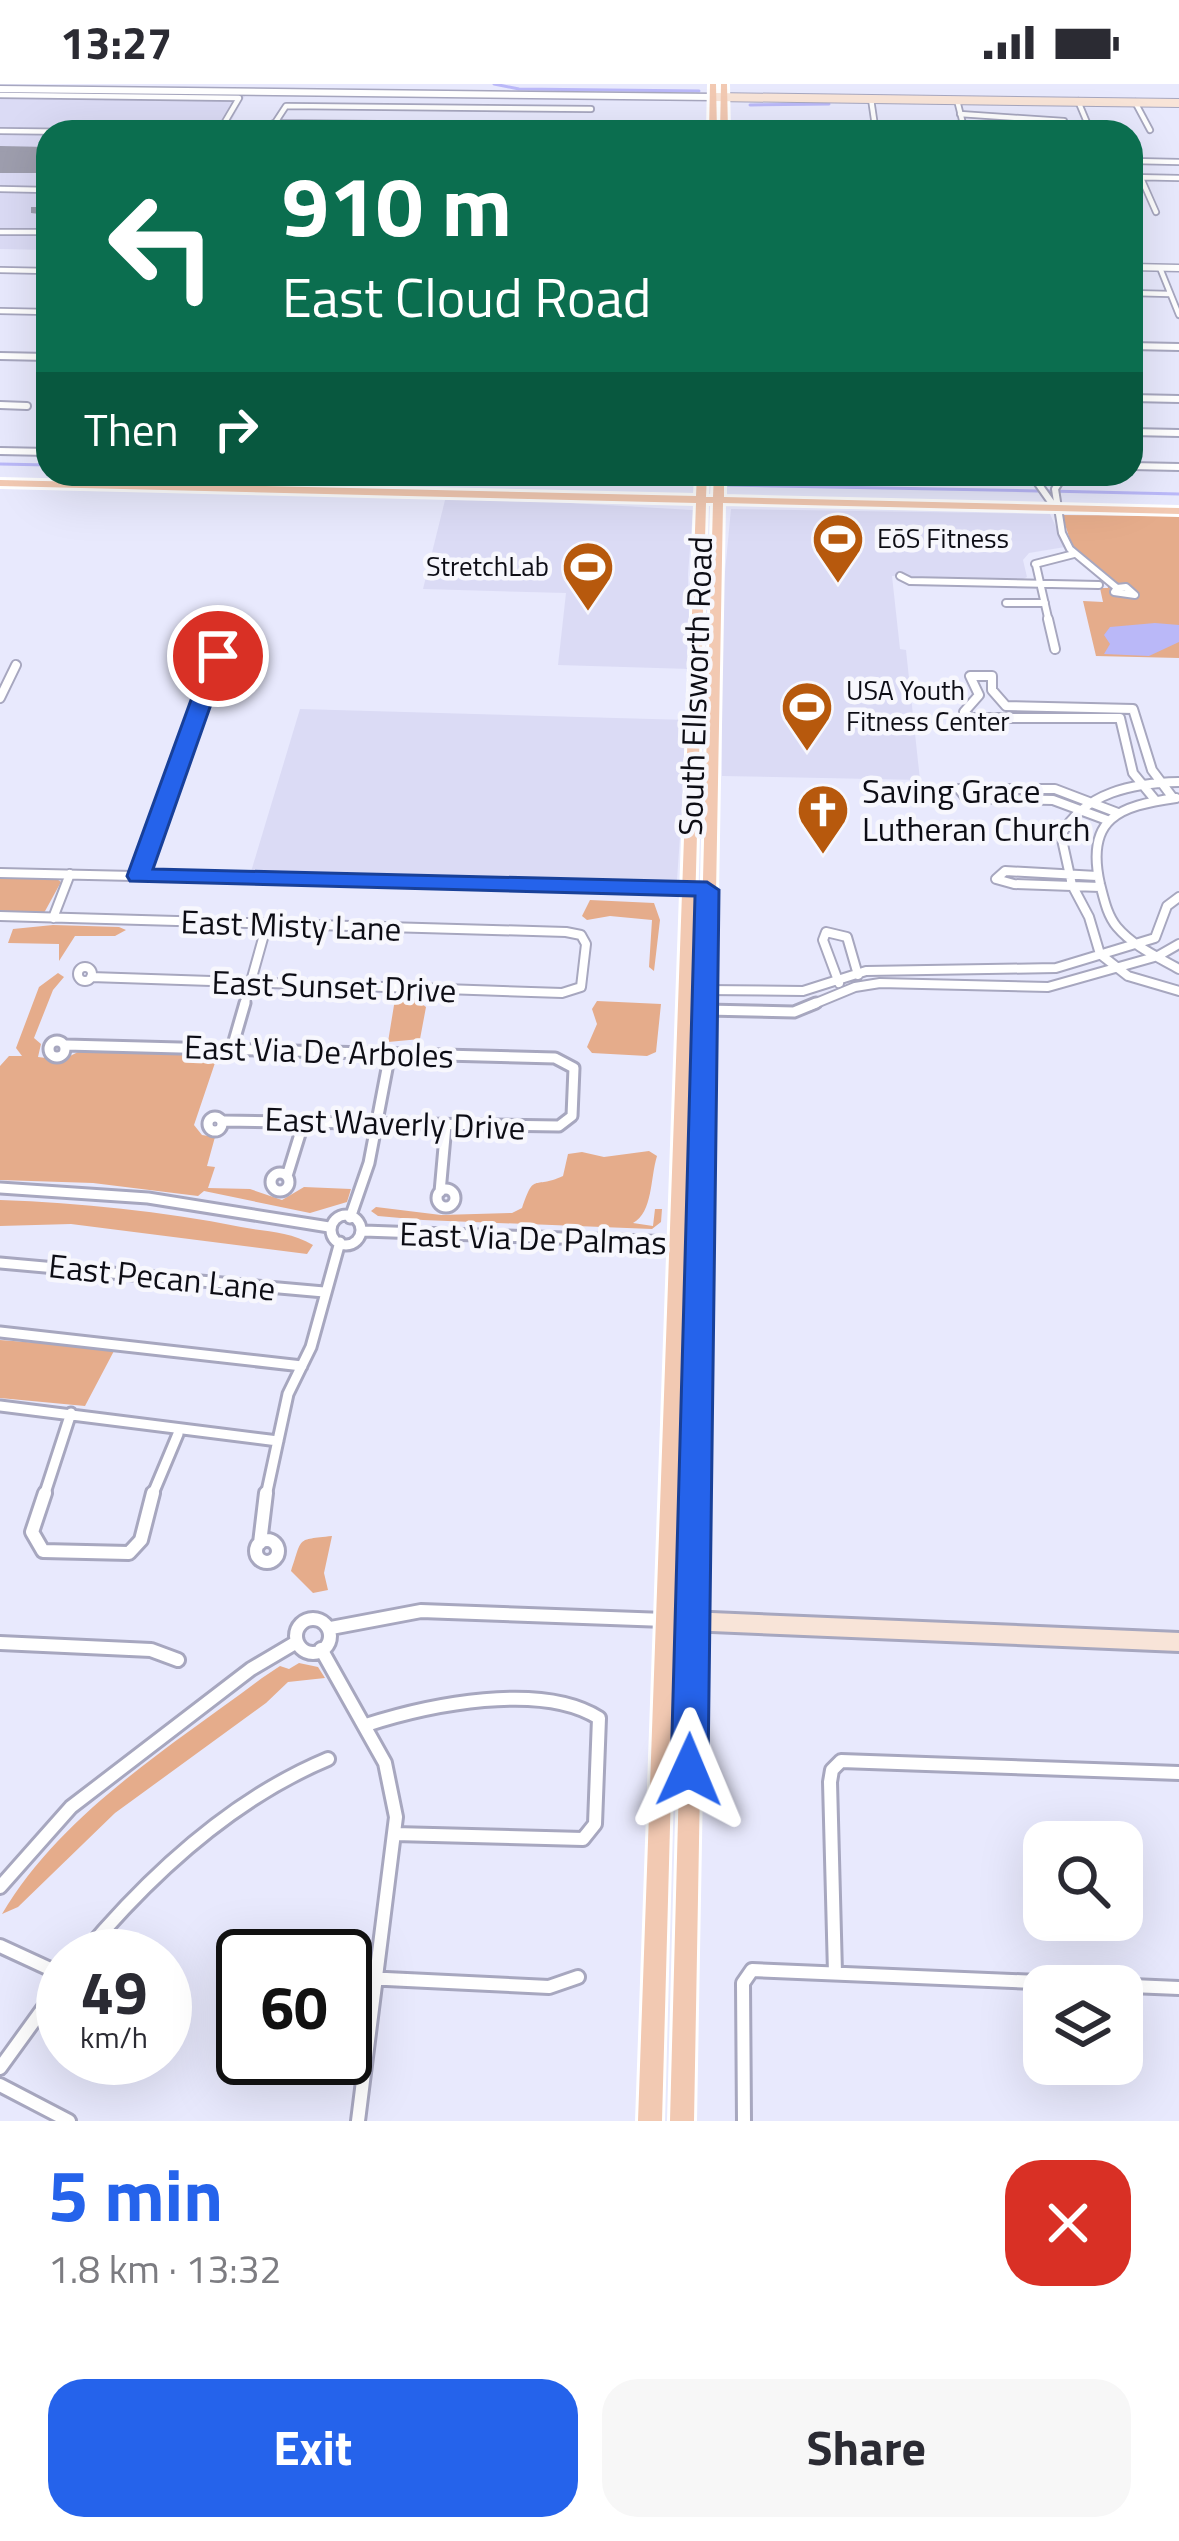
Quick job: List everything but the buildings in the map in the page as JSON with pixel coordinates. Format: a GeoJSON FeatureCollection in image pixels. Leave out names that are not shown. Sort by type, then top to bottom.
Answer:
{"type":"FeatureCollection","features":[{"type":"Feature","properties":{"kind":"main road"},"geometry":{"type":"LineString","coordinates":[[713,84],[722,120]]}},
{"type":"Feature","properties":{"kind":"main road"},"geometry":{"type":"LineString","coordinates":[[715,120],[724,84]]}},
{"type":"Feature","properties":{"kind":"main road"},"geometry":{"type":"LineString","coordinates":[[719,97],[1179,103]]}},
{"type":"Feature","properties":{"kind":"main road"},"geometry":{"type":"LineString","coordinates":[[0,483],[36,484]]}},
{"type":"Feature","properties":{"kind":"main road"},"geometry":{"type":"LineString","coordinates":[[148,486],[1179,511]]}},
{"type":"Feature","properties":{"kind":"main road","name":"South Ellsworth Road"},"geometry":{"type":"LineString","coordinates":[[650,2121],[701,486]]}},
{"type":"Feature","properties":{"kind":"main road","name":"South Ellsworth Road"},"geometry":{"type":"LineString","coordinates":[[682,2121],[719,486]]}},
{"type":"Feature","properties":{"kind":"main road"},"geometry":{"type":"LineString","coordinates":[[697,667],[713,668]]}},
{"type":"Feature","properties":{"kind":"main road"},"geometry":{"type":"LineString","coordinates":[[694,754],[711,754]]}},
{"type":"Feature","properties":{"kind":"main road"},"geometry":{"type":"LineString","coordinates":[[687,975],[695,986],[695,1003],[705,1010]]}},
{"type":"Feature","properties":{"kind":"main road"},"geometry":{"type":"LineString","coordinates":[[665,1620],[1179,1642]]}},
{"type":"Feature","properties":{"kind":"street"},"geometry":{"type":"LineString","coordinates":[[432,107],[440,84]]}},
{"type":"Feature","properties":{"kind":"street"},"geometry":{"type":"LineString","coordinates":[[0,92],[108,86],[719,97]]}},
{"type":"Feature","properties":{"kind":"street"},"geometry":{"type":"LineString","coordinates":[[0,92],[239,98],[226,120]]}},
{"type":"Feature","properties":{"kind":"street"},"geometry":{"type":"LineString","coordinates":[[871,99],[874,120]]}},
{"type":"Feature","properties":{"kind":"street"},"geometry":{"type":"LineString","coordinates":[[957,100],[961,120]]}},
{"type":"Feature","properties":{"kind":"street"},"geometry":{"type":"LineString","coordinates":[[1078,101],[1086,120]]}},
{"type":"Feature","properties":{"kind":"street"},"geometry":{"type":"LineString","coordinates":[[1135,102],[1150,130]]}},
{"type":"Feature","properties":{"kind":"street"},"geometry":{"type":"LineString","coordinates":[[276,120],[284,106],[591,109]]}},
{"type":"Feature","properties":{"kind":"street"},"geometry":{"type":"LineString","coordinates":[[496,120],[498,108]]}},
{"type":"Feature","properties":{"kind":"street"},"geometry":{"type":"LineString","coordinates":[[960,114],[1049,120]]}},
{"type":"Feature","properties":{"kind":"street"},"geometry":{"type":"LineString","coordinates":[[0,131],[36,131]]}},
{"type":"Feature","properties":{"kind":"street"},"geometry":{"type":"LineString","coordinates":[[1143,161],[1179,162]]}},
{"type":"Feature","properties":{"kind":"street"},"geometry":{"type":"LineString","coordinates":[[1143,178],[1179,178]]}},
{"type":"Feature","properties":{"kind":"street"},"geometry":{"type":"LineString","coordinates":[[1143,183],[1156,212]]}},
{"type":"Feature","properties":{"kind":"street"},"geometry":{"type":"LineString","coordinates":[[1,191],[36,190]]}},
{"type":"Feature","properties":{"kind":"street"},"geometry":{"type":"LineString","coordinates":[[0,232],[36,232]]}},
{"type":"Feature","properties":{"kind":"street"},"geometry":{"type":"LineString","coordinates":[[1143,267],[1179,268]]}},
{"type":"Feature","properties":{"kind":"street"},"geometry":{"type":"LineString","coordinates":[[1160,268],[1178,311]]}},
{"type":"Feature","properties":{"kind":"street"},"geometry":{"type":"LineString","coordinates":[[0,271],[36,271]]}},
{"type":"Feature","properties":{"kind":"street"},"geometry":{"type":"LineString","coordinates":[[1166,283],[1179,283]]}},
{"type":"Feature","properties":{"kind":"street"},"geometry":{"type":"LineString","coordinates":[[1143,293],[1170,294]]}},
{"type":"Feature","properties":{"kind":"street"},"geometry":{"type":"LineString","coordinates":[[0,311],[36,312]]}},
{"type":"Feature","properties":{"kind":"street"},"geometry":{"type":"LineString","coordinates":[[1143,346],[1179,346]]}},
{"type":"Feature","properties":{"kind":"street"},"geometry":{"type":"LineString","coordinates":[[0,356],[36,357]]}},
{"type":"Feature","properties":{"kind":"street"},"geometry":{"type":"LineString","coordinates":[[1143,398],[1179,399]]}},
{"type":"Feature","properties":{"kind":"street"},"geometry":{"type":"LineString","coordinates":[[0,405],[27,406]]}},
{"type":"Feature","properties":{"kind":"street"},"geometry":{"type":"LineString","coordinates":[[1143,432],[1179,433]]}},
{"type":"Feature","properties":{"kind":"street"},"geometry":{"type":"LineString","coordinates":[[0,451],[36,452]]}},
{"type":"Feature","properties":{"kind":"street"},"geometry":{"type":"LineString","coordinates":[[1143,466],[1179,467]]}},
{"type":"Feature","properties":{"kind":"street"},"geometry":{"type":"LineString","coordinates":[[1043,486],[1051,492],[1064,539],[1077,556],[1117,588]]}},
{"type":"Feature","properties":{"kind":"street"},"geometry":{"type":"LineString","coordinates":[[1051,492],[1056,486]]}},
{"type":"Feature","properties":{"kind":"street"},"geometry":{"type":"LineString","coordinates":[[1055,649],[1036,565],[1077,556]]}},
{"type":"Feature","properties":{"kind":"street"},"geometry":{"type":"LineString","coordinates":[[899,576],[910,581],[1099,585]]}},
{"type":"Feature","properties":{"kind":"street"},"geometry":{"type":"LineString","coordinates":[[1006,602],[1045,603]]}},
{"type":"Feature","properties":{"kind":"street"},"geometry":{"type":"LineString","coordinates":[[139,876],[218,656]]}},
{"type":"Feature","properties":{"kind":"street"},"geometry":{"type":"LineString","coordinates":[[0,698],[16,665]]}},
{"type":"Feature","properties":{"kind":"street"},"geometry":{"type":"LineString","coordinates":[[1156,801],[1130,765],[1120,718],[971,718],[964,712],[979,695],[970,676],[992,676],[992,690],[1006,706],[1133,710],[1152,770],[1176,798]]}},
{"type":"Feature","properties":{"kind":"street"},"geometry":{"type":"LineString","coordinates":[[1179,782],[1142,784],[1082,808],[1061,835],[1071,880],[1108,961],[1138,981],[1179,991]]}},
{"type":"Feature","properties":{"kind":"street"},"geometry":{"type":"LineString","coordinates":[[1107,820],[1048,799],[966,798],[958,790],[968,786],[1055,789],[1118,813]]}},
{"type":"Feature","properties":{"kind":"street"},"geometry":{"type":"LineString","coordinates":[[1176,798],[1118,813],[1107,820],[1092,846],[1113,923],[1179,969]]}},
{"type":"Feature","properties":{"kind":"street"},"geometry":{"type":"LineString","coordinates":[[1071,880],[1014,884],[996,879],[1005,872],[1099,881]]}},
{"type":"Feature","properties":{"kind":"street"},"geometry":{"type":"LineString","coordinates":[[0,873],[707,890]]}},
{"type":"Feature","properties":{"kind":"street"},"geometry":{"type":"LineString","coordinates":[[53,918],[70,874]]}},
{"type":"Feature","properties":{"kind":"street"},"geometry":{"type":"LineString","coordinates":[[705,990],[803,992],[857,973],[1134,962],[1150,950],[1160,934],[1164,912],[1179,897]]}},
{"type":"Feature","properties":{"kind":"street"},"geometry":{"type":"LineString","coordinates":[[0,928],[3,916]]}},
{"type":"Feature","properties":{"kind":"street","name":"East Misty Lane"},"geometry":{"type":"LineString","coordinates":[[3,916],[581,935],[586,944],[578,991]]}},
{"type":"Feature","properties":{"kind":"street"},"geometry":{"type":"LineString","coordinates":[[232,1048],[267,924]]}},
{"type":"Feature","properties":{"kind":"street"},"geometry":{"type":"LineString","coordinates":[[846,990],[836,979],[823,940],[826,932],[847,937],[865,984]]}},
{"type":"Feature","properties":{"kind":"street"},"geometry":{"type":"LineString","coordinates":[[705,1010],[794,1012],[865,984],[1048,987],[1122,950],[1179,944]]}},
{"type":"Feature","properties":{"kind":"street","name":"East Sunset Drive"},"geometry":{"type":"LineString","coordinates":[[92,977],[578,991]]}},
{"type":"Feature","properties":{"kind":"street"},"geometry":{"type":"LineString","coordinates":[[758,992],[758,1012]]}},
{"type":"Feature","properties":{"kind":"street","name":"East Via De Arboles"},"geometry":{"type":"LineString","coordinates":[[66,1045],[555,1058],[572,1063],[572,1116],[566,1125]]}},
{"type":"Feature","properties":{"kind":"street"},"geometry":{"type":"LineString","coordinates":[[0,1188],[148,1198],[328,1227],[350,1218],[377,1123],[390,1053]]}},
{"type":"Feature","properties":{"kind":"street"},"geometry":{"type":"LineString","coordinates":[[287,1176],[304,1120]]}},
{"type":"Feature","properties":{"kind":"street","name":"East Waverly Drive"},"geometry":{"type":"LineString","coordinates":[[224,1121],[566,1125]]}},
{"type":"Feature","properties":{"kind":"street"},"geometry":{"type":"LineString","coordinates":[[440,1192],[446,1125]]}},
{"type":"Feature","properties":{"kind":"street","name":"East Via De Palmas"},"geometry":{"type":"LineString","coordinates":[[350,1218],[363,1224],[364,1231]]}},
{"type":"Feature","properties":{"kind":"street"},"geometry":{"type":"LineString","coordinates":[[260,1544],[258,1532],[288,1394],[302,1366],[340,1241],[332,1238],[328,1227]]}},
{"type":"Feature","properties":{"kind":"street","name":"East Via De Palmas"},"geometry":{"type":"LineString","coordinates":[[340,1241],[353,1240],[364,1231],[701,1243]]}},
{"type":"Feature","properties":{"kind":"street","name":"East Pecan Lane"},"geometry":{"type":"LineString","coordinates":[[0,1263],[114,1269],[215,1284],[324,1292]]}},
{"type":"Feature","properties":{"kind":"street"},"geometry":{"type":"LineString","coordinates":[[0,1332],[89,1338],[220,1360],[302,1366]]}},
{"type":"Feature","properties":{"kind":"street"},"geometry":{"type":"LineString","coordinates":[[0,1406],[71,1413],[178,1434],[278,1441]]}},
{"type":"Feature","properties":{"kind":"street"},"geometry":{"type":"LineString","coordinates":[[71,1413],[32,1532],[43,1551],[129,1553],[141,1540],[158,1474],[178,1434]]}},
{"type":"Feature","properties":{"kind":"street"},"geometry":{"type":"LineString","coordinates":[[295,1643],[297,1628],[308,1621],[321,1621],[331,1628],[421,1611],[665,1620]]}},
{"type":"Feature","properties":{"kind":"street"},"geometry":{"type":"LineString","coordinates":[[295,1643],[303,1650],[321,1649],[330,1642],[331,1628]]}},
{"type":"Feature","properties":{"kind":"street"},"geometry":{"type":"LineString","coordinates":[[0,1643],[151,1650],[178,1660]]}},
{"type":"Feature","properties":{"kind":"street"},"geometry":{"type":"LineString","coordinates":[[0,1887],[71,1807],[250,1669],[295,1643]]}},
{"type":"Feature","properties":{"kind":"street"},"geometry":{"type":"LineString","coordinates":[[321,1649],[366,1725],[391,1782],[395,1834],[358,2121]]}},
{"type":"Feature","properties":{"kind":"street"},"geometry":{"type":"LineString","coordinates":[[366,1725],[420,1708],[465,1702],[578,1706],[595,1713],[600,1725],[595,1825],[588,1836],[569,1842],[395,1834]]}},
{"type":"Feature","properties":{"kind":"street"},"geometry":{"type":"LineString","coordinates":[[102,1929],[147,1884],[296,1768],[328,1760]]}},
{"type":"Feature","properties":{"kind":"street"},"geometry":{"type":"LineString","coordinates":[[836,1973],[830,1782],[832,1770],[841,1762],[1179,1773]]}},
{"type":"Feature","properties":{"kind":"street"},"geometry":{"type":"LineString","coordinates":[[0,1946],[36,1964]]}},
{"type":"Feature","properties":{"kind":"street"},"geometry":{"type":"LineString","coordinates":[[743,2121],[743,1983],[749,1971],[1179,1988]]}},
{"type":"Feature","properties":{"kind":"street"},"geometry":{"type":"LineString","coordinates":[[372,1978],[549,1987],[578,1977]]}},
{"type":"Feature","properties":{"kind":"street"},"geometry":{"type":"LineString","coordinates":[[0,2068],[36,2017]]}},
{"type":"Feature","properties":{"kind":"street"},"geometry":{"type":"LineString","coordinates":[[0,2085],[69,2121]]}},
{"type":"Feature","properties":{"kind":"shaded area"},"geometry":{"type":"Polygon","coordinates":[[[0,91],[246,94],[232,120],[36,120],[36,250],[0,249],[0,91]]]}},
{"type":"Feature","properties":{"kind":"shaded area"},"geometry":{"type":"Polygon","coordinates":[[[446,496],[693,510],[688,574],[690,669],[558,665],[566,593],[423,589],[446,496]]]}},
{"type":"Feature","properties":{"kind":"shaded area"},"geometry":{"type":"Polygon","coordinates":[[[731,509],[1050,514],[1065,547],[1029,553],[1023,560],[1027,577],[1023,579],[892,576],[900,649],[906,650],[920,780],[722,776],[721,614],[731,509]]]}},
{"type":"Feature","properties":{"kind":"shaded area"},"geometry":{"type":"Polygon","coordinates":[[[1062,515],[1179,516],[1179,658],[1096,656],[1083,601],[1103,602],[1100,588],[1108,588],[1107,582],[1065,547],[1072,546],[1062,515]]]}},
{"type":"Feature","properties":{"kind":"shaded area"},"geometry":{"type":"Polygon","coordinates":[[[300,709],[688,720],[677,880],[672,885],[250,875],[300,709]]]}},
{"type":"Feature","properties":{"kind":"shaded area"},"geometry":{"type":"Polygon","coordinates":[[[0,879],[61,882],[44,913],[0,911],[0,879]]]}},
{"type":"Feature","properties":{"kind":"shaded area"},"geometry":{"type":"Polygon","coordinates":[[[590,900],[654,903],[660,920],[654,971],[649,967],[652,920],[610,916],[587,920],[582,916],[590,900]]]}},
{"type":"Feature","properties":{"kind":"shaded area"},"geometry":{"type":"Polygon","coordinates":[[[53,925],[126,930],[115,936],[75,936],[59,961],[59,944],[8,943],[13,929],[53,925]]]}},
{"type":"Feature","properties":{"kind":"shaded area"},"geometry":{"type":"Polygon","coordinates":[[[58,973],[64,977],[53,990],[34,1038],[41,1044],[38,1057],[62,1060],[82,1050],[218,1054],[194,1125],[202,1135],[215,1137],[207,1166],[215,1167],[208,1188],[250,1189],[282,1200],[304,1187],[351,1189],[347,1202],[310,1213],[204,1191],[198,1196],[93,1183],[0,1180],[0,1066],[9,1056],[22,1056],[16,1048],[39,987],[58,973]]]}},
{"type":"Feature","properties":{"kind":"shaded area"},"geometry":{"type":"Polygon","coordinates":[[[414,998],[426,1007],[420,1039],[388,1042],[395,999],[414,998]]]}},
{"type":"Feature","properties":{"kind":"shaded area"},"geometry":{"type":"Polygon","coordinates":[[[597,1001],[661,1004],[656,1052],[647,1056],[592,1053],[587,1047],[597,1024],[592,1009],[597,1001]]]}},
{"type":"Feature","properties":{"kind":"shaded area"},"geometry":{"type":"Polygon","coordinates":[[[649,1151],[657,1156],[650,1194],[633,1223],[653,1226],[655,1209],[662,1209],[661,1222],[652,1229],[423,1220],[378,1216],[371,1211],[376,1207],[441,1215],[512,1213],[522,1208],[533,1185],[563,1176],[568,1154],[604,1157],[649,1151]]]}},
{"type":"Feature","properties":{"kind":"shaded area"},"geometry":{"type":"Polygon","coordinates":[[[0,1200],[181,1216],[287,1234],[313,1245],[307,1254],[71,1224],[0,1226],[0,1200]]]}},
{"type":"Feature","properties":{"kind":"shaded area"},"geometry":{"type":"Polygon","coordinates":[[[0,1340],[115,1349],[85,1406],[0,1398],[0,1340]]]}},
{"type":"Feature","properties":{"kind":"shaded area"},"geometry":{"type":"Polygon","coordinates":[[[332,1536],[324,1573],[328,1590],[313,1593],[291,1571],[297,1552],[306,1540],[332,1536]]]}},
{"type":"Feature","properties":{"kind":"shaded area"},"geometry":{"type":"Polygon","coordinates":[[[299,1663],[318,1667],[325,1678],[288,1682],[115,1813],[18,1907],[2,1914],[55,1844],[120,1784],[262,1678],[280,1666],[289,1669],[299,1663]]]}},
{"type":"Feature","properties":{"kind":"water"},"geometry":{"type":"Polygon","coordinates":[[[1179,625],[1179,642],[1149,656],[1104,654],[1110,644],[1104,635],[1110,627],[1179,625]]]}},
{"type":"Feature","properties":{"kind":"waterway"},"geometry":{"type":"LineString","coordinates":[[494,84],[519,89],[699,91]]}},
{"type":"Feature","properties":{"kind":"waterway"},"geometry":{"type":"LineString","coordinates":[[750,105],[829,104]]}},
{"type":"Feature","properties":{"kind":"waterway"},"geometry":{"type":"LineString","coordinates":[[0,464],[36,465]]}},
{"type":"Feature","properties":{"kind":"waterway"},"geometry":{"type":"LineString","coordinates":[[780,486],[1038,491]]}},
{"type":"Feature","properties":{"kind":"waterway"},"geometry":{"type":"LineString","coordinates":[[1048,491],[1179,494]]}},
{"type":"Feature","properties":{"kind":"taxiway"},"geometry":{"type":"LineString","coordinates":[[0,150],[36,151]]}},
{"type":"Feature","properties":{"kind":"taxiway"},"geometry":{"type":"LineString","coordinates":[[0,169],[36,169]]}},
{"type":"Feature","properties":{"kind":"runway"},"geometry":{"type":"LineString","coordinates":[[0,159],[36,160]]}},
{"type":"Feature","properties":{"kind":"place","name":"EōS Fitness"},"geometry":{"type":"Point","coordinates":[838,585]}},
{"type":"Feature","properties":{"kind":"place","name":"StretchLab"},"geometry":{"type":"Point","coordinates":[588,613]}},
{"type":"Feature","properties":{"kind":"place","name":"USA Youth Fitness Center"},"geometry":{"type":"Point","coordinates":[807,753]}},
{"type":"Feature","properties":{"kind":"place","name":"Saving Grace Lutheran Church"},"geometry":{"type":"Point","coordinates":[823,856]}},
{"type":"Feature","properties":{"kind":"route"},"geometry":{"type":"LineString","coordinates":[[218,656],[139,876],[707,890],[689,1770]]}}]}
